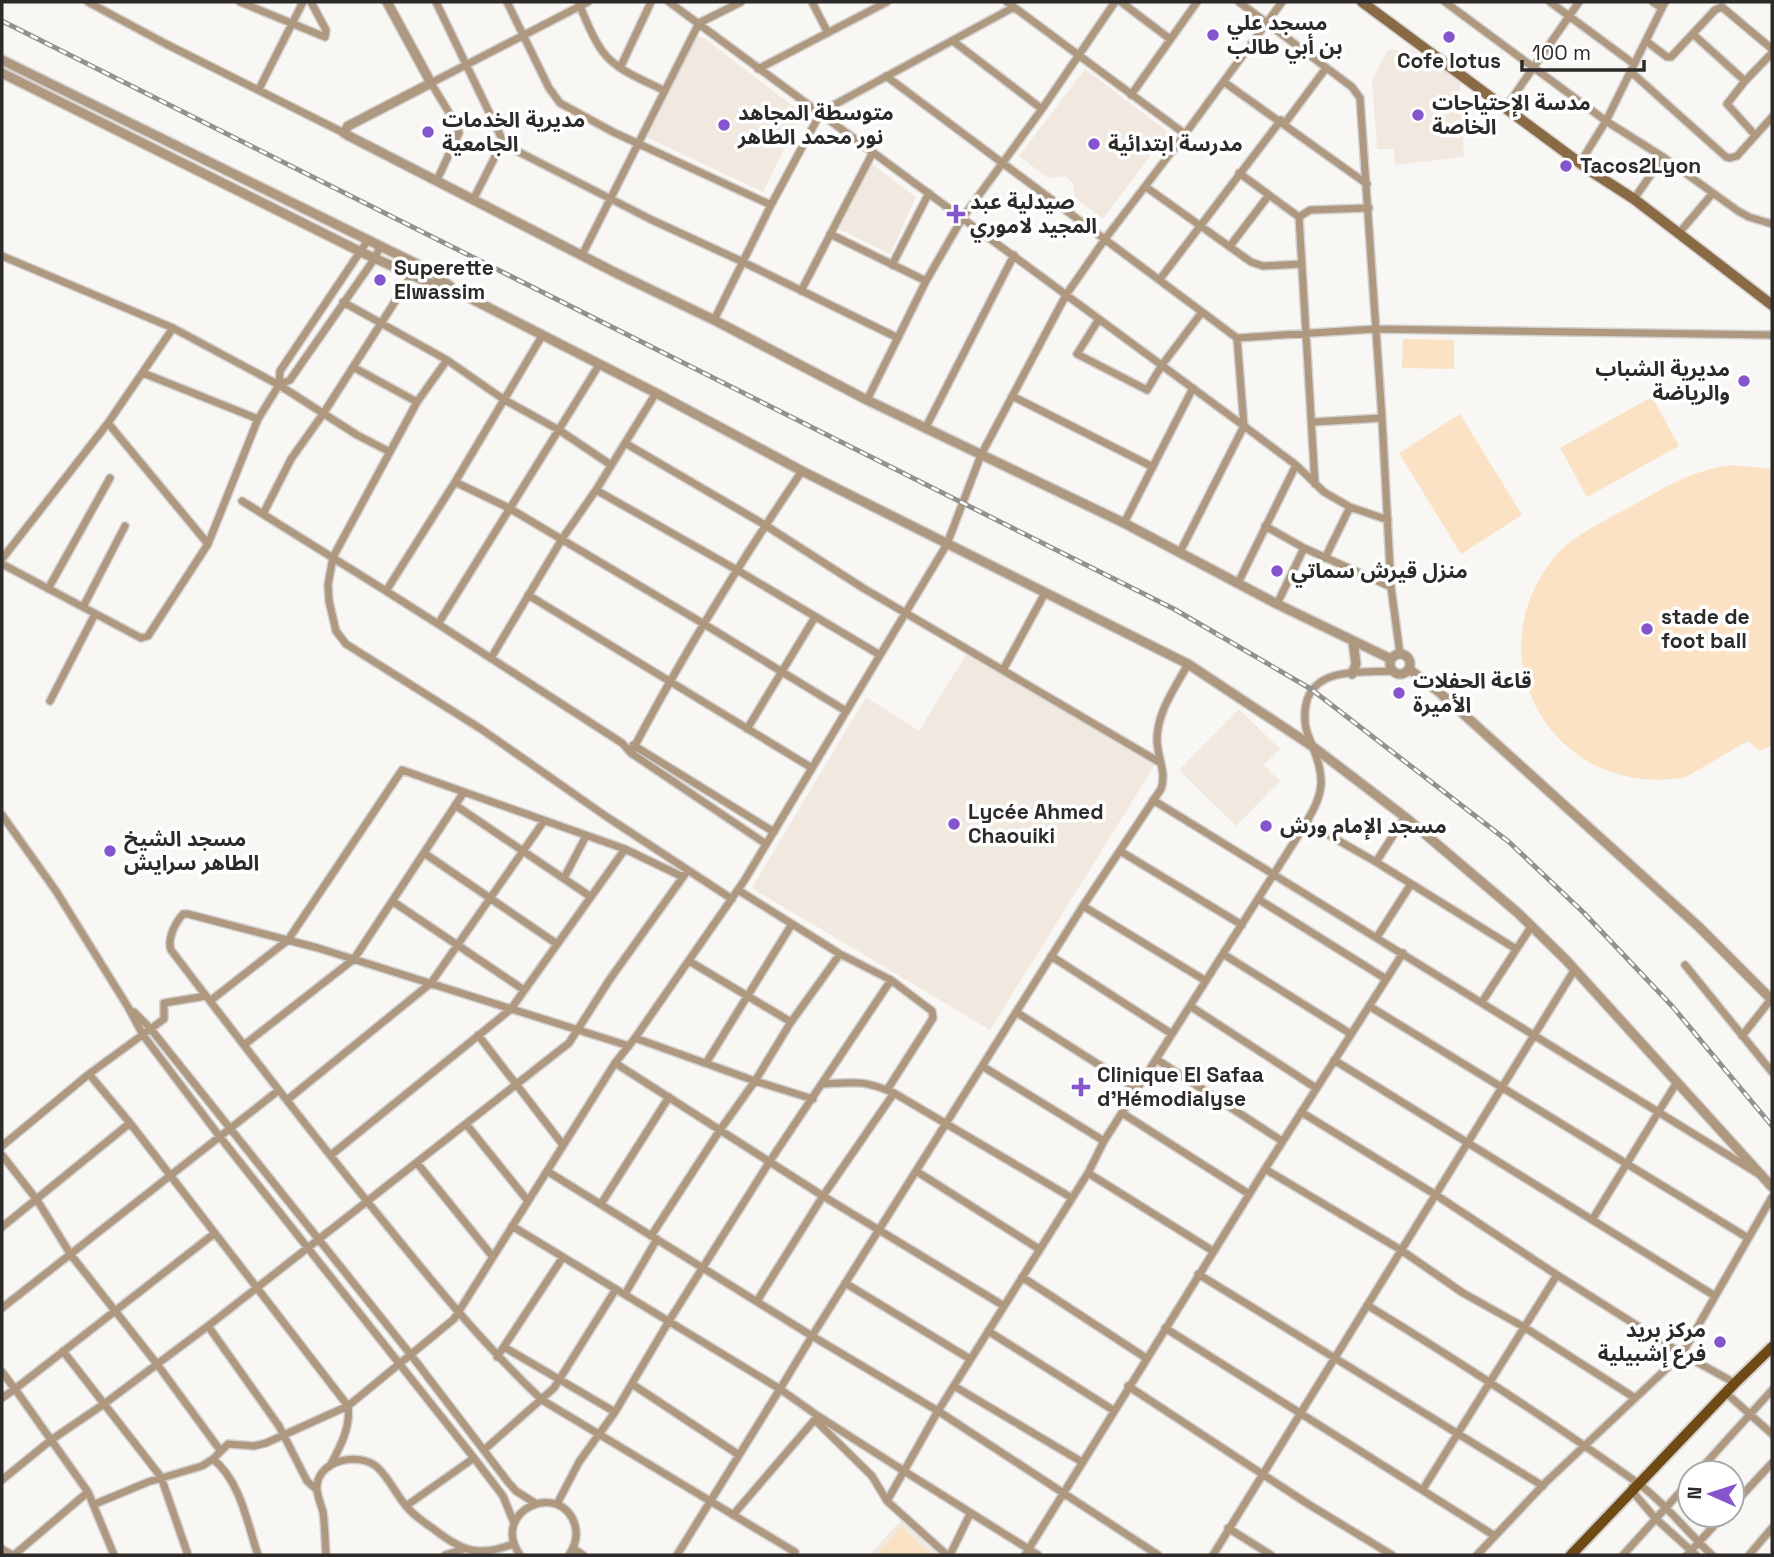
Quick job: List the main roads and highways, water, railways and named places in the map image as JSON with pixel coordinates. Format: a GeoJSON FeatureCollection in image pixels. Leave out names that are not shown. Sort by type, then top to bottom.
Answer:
{"type":"FeatureCollection","features":[{"type":"Feature","properties":{"kind":"main road"},"geometry":{"type":"LineString","coordinates":[[1366,3],[1771,303]]}},
{"type":"Feature","properties":{"kind":"main road"},"geometry":{"type":"LineString","coordinates":[[1571,1555],[1634,1485],[1772,1347]]}},
{"type":"Feature","properties":{"kind":"railway"},"geometry":{"type":"LineString","coordinates":[[2,21],[1174,609],[1311,689],[1509,842],[1584,913],[1672,1006],[1772,1126]]}},
{"type":"Feature","properties":{"kind":"place","name":"مسجد علي بن أبي طالب"},"geometry":{"type":"Point","coordinates":[1213,35]}},
{"type":"Feature","properties":{"kind":"place","name":"Cofe lotus"},"geometry":{"type":"Point","coordinates":[1449,37]}},
{"type":"Feature","properties":{"kind":"place","name":"مدسة الإحتياجات الخاصة"},"geometry":{"type":"Point","coordinates":[1418,115]}},
{"type":"Feature","properties":{"kind":"place","name":"متوسطة المجاهد نور محمد الطاهر"},"geometry":{"type":"Point","coordinates":[724,125]}},
{"type":"Feature","properties":{"kind":"place","name":"مديرية الخدمات الجامعية"},"geometry":{"type":"Point","coordinates":[428,132]}},
{"type":"Feature","properties":{"kind":"place","name":"مدرسة ابتدائية"},"geometry":{"type":"Point","coordinates":[1094,144]}},
{"type":"Feature","properties":{"kind":"place","name":"Tacos2Lyon"},"geometry":{"type":"Point","coordinates":[1566,166]}},
{"type":"Feature","properties":{"kind":"place","name":"صيدلية عبد المجيد لاموري"},"geometry":{"type":"Point","coordinates":[956,214]}},
{"type":"Feature","properties":{"kind":"place","name":"Superette Elwassim"},"geometry":{"type":"Point","coordinates":[380,280]}},
{"type":"Feature","properties":{"kind":"place","name":"مديرية الشباب والرياضة"},"geometry":{"type":"Point","coordinates":[1744,381]}},
{"type":"Feature","properties":{"kind":"place","name":"منزل قيرش سماتي"},"geometry":{"type":"Point","coordinates":[1277,571]}},
{"type":"Feature","properties":{"kind":"place","name":"stade de foot ball"},"geometry":{"type":"Point","coordinates":[1647,629]}},
{"type":"Feature","properties":{"kind":"place","name":"قاعة الحفلات الأميرة"},"geometry":{"type":"Point","coordinates":[1399,693]}},
{"type":"Feature","properties":{"kind":"place","name":"Lycée Ahmed Chaouiki"},"geometry":{"type":"Point","coordinates":[954,824]}},
{"type":"Feature","properties":{"kind":"place","name":"مسجد الإمام ورش"},"geometry":{"type":"Point","coordinates":[1266,826]}},
{"type":"Feature","properties":{"kind":"place","name":"مسجد الشيخ الطاهر سرايش"},"geometry":{"type":"Point","coordinates":[110,851]}},
{"type":"Feature","properties":{"kind":"place","name":"Clinique El Safaa d'Hémodialyse"},"geometry":{"type":"Point","coordinates":[1081,1087]}},
{"type":"Feature","properties":{"kind":"place","name":"مركز بريد فرع إشبيلية"},"geometry":{"type":"Point","coordinates":[1720,1342]}}]}
